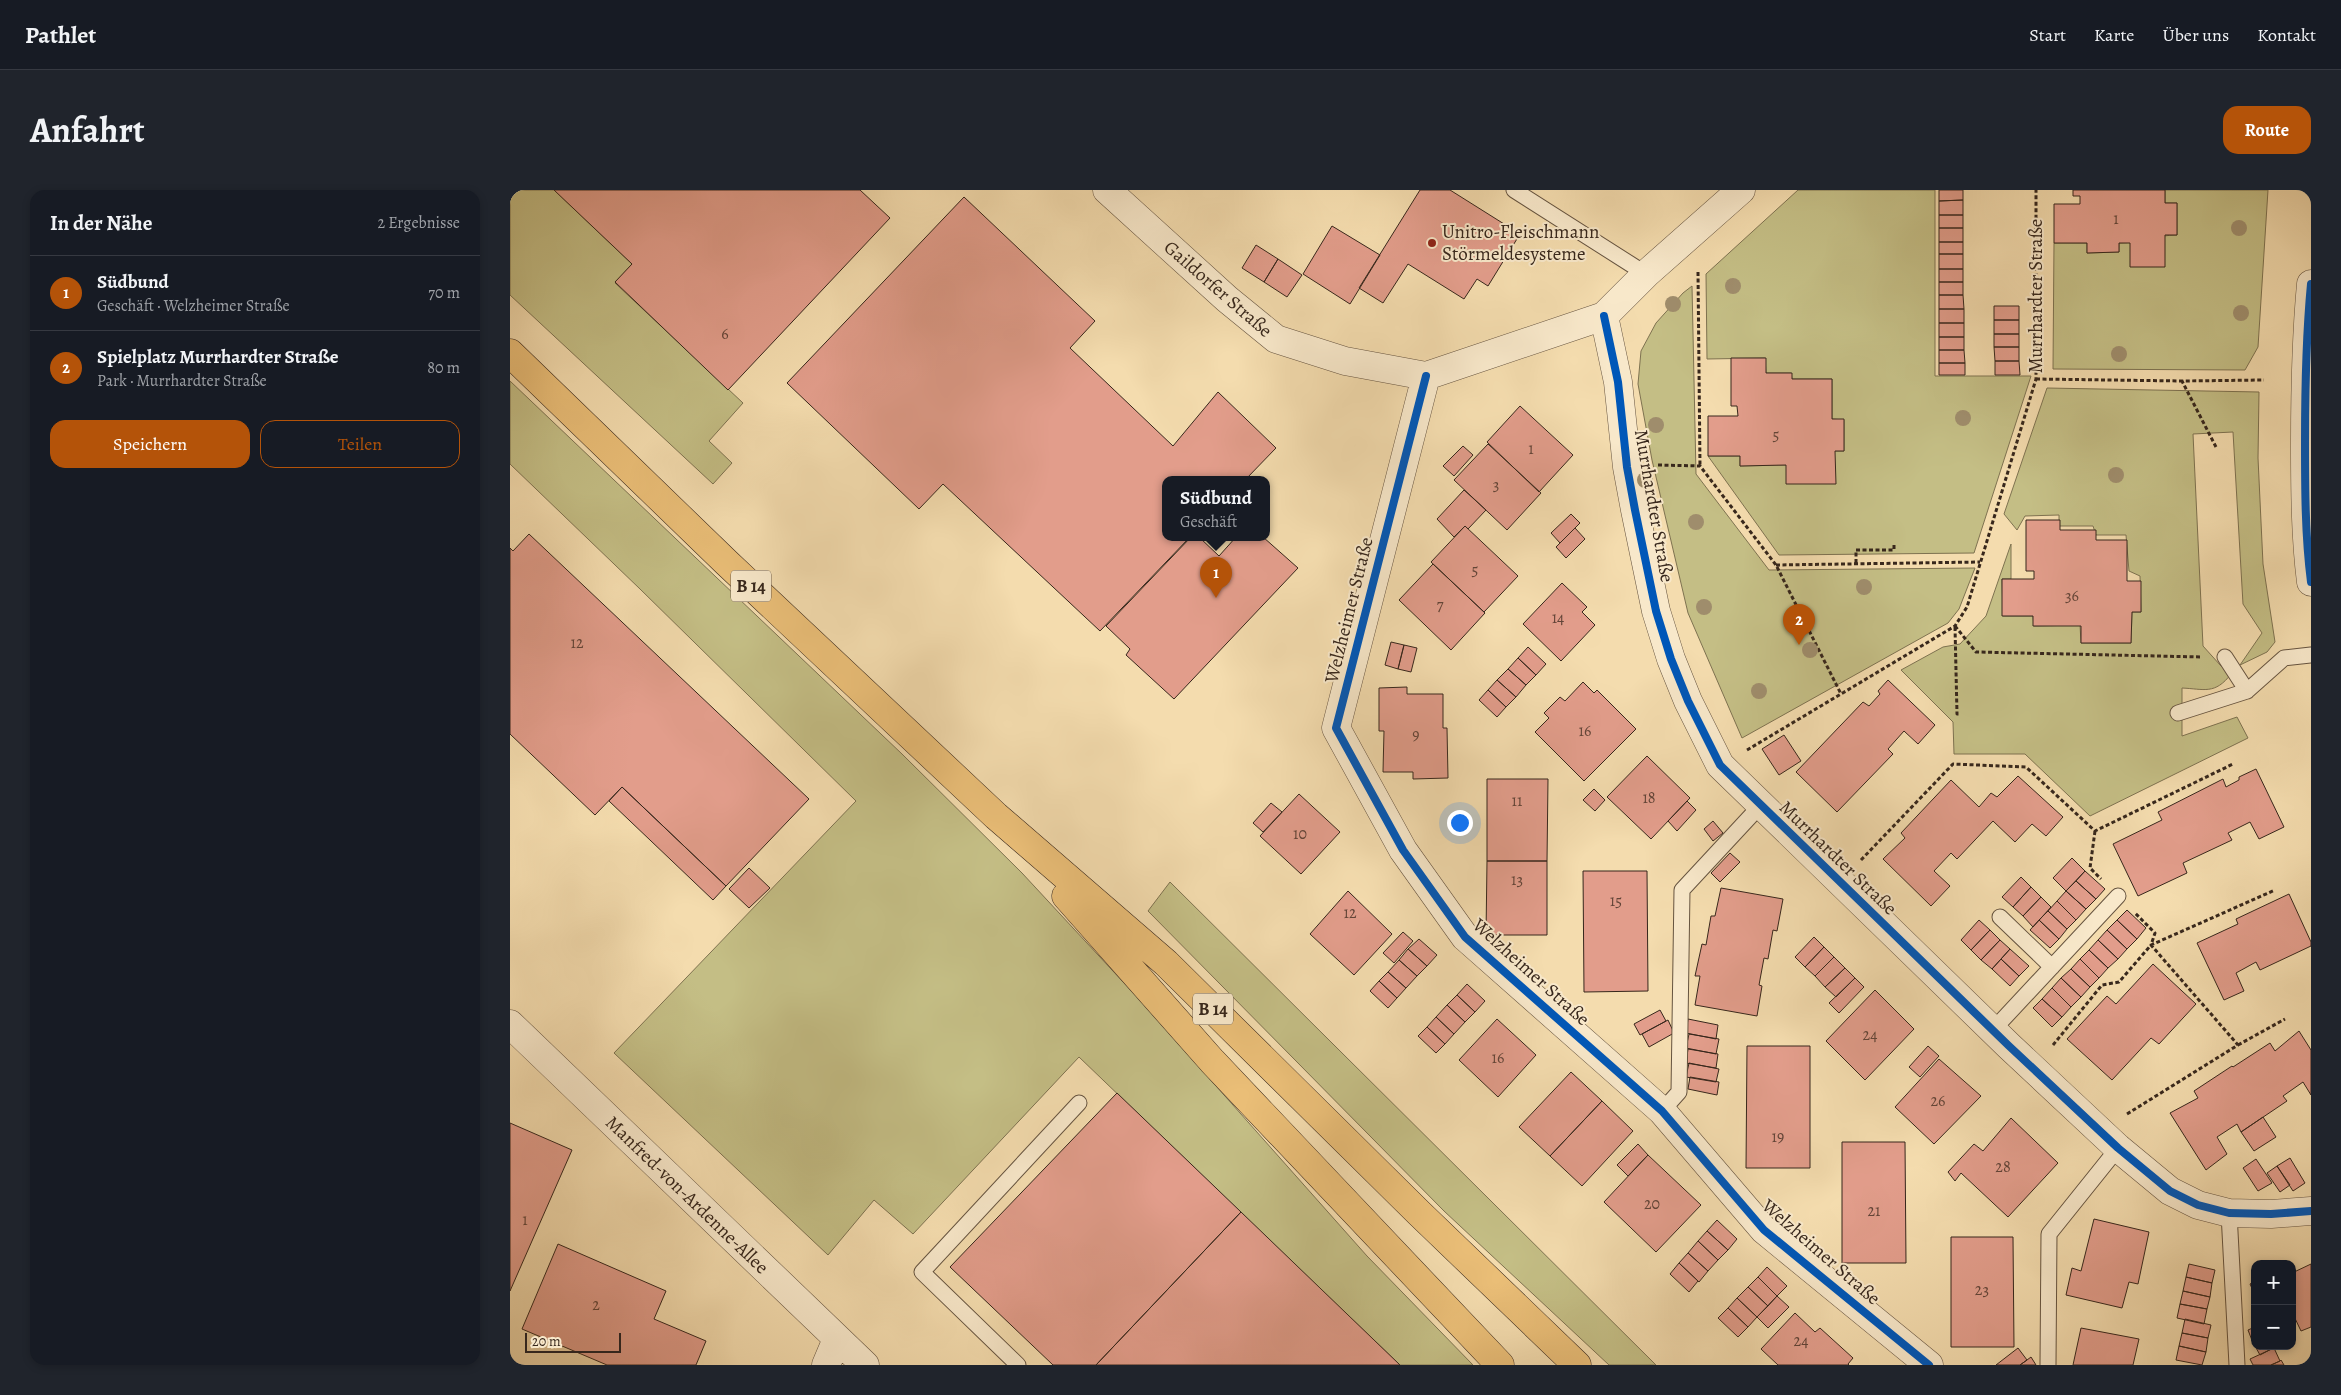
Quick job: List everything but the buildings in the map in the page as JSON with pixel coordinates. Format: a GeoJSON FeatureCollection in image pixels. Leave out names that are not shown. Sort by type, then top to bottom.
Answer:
{"type":"FeatureCollection","features":[{"type":"Feature","properties":{"kind":"main road","name":"B 14"},"geometry":{"type":"LineString","coordinates":[[510,353],[727,563],[996,816],[1166,964],[1419,1213],[1577,1365]]}},
{"type":"Feature","properties":{"kind":"main road","name":"B 14"},"geometry":{"type":"LineString","coordinates":[[996,816],[1218,1068],[1500,1365]]}},
{"type":"Feature","properties":{"kind":"street","name":"Gaildorfer Straße"},"geometry":{"type":"LineString","coordinates":[[1107,190],[1227,299],[1276,339],[1345,361],[1426,376],[1604,316]]}},
{"type":"Feature","properties":{"kind":"street"},"geometry":{"type":"LineString","coordinates":[[1604,316],[1646,274],[1741,190]]}},
{"type":"Feature","properties":{"kind":"street"},"geometry":{"type":"LineString","coordinates":[[2311,284],[2306,339],[2305,489],[2311,582]]}},
{"type":"Feature","properties":{"kind":"street","name":"Murrhardter Straße"},"geometry":{"type":"LineString","coordinates":[[1604,316],[1618,382],[1627,467],[1634,510],[1656,611],[1671,659],[1688,701],[1720,766],[2033,1069],[2109,1140],[2170,1191],[2198,1205],[2229,1213],[2270,1214],[2311,1211]]}},
{"type":"Feature","properties":{"kind":"street","name":"Welzheimer Straße"},"geometry":{"type":"LineString","coordinates":[[1426,376],[1336,728],[1403,850],[1465,938],[1662,1111],[1764,1230],[1929,1365]]}},
{"type":"Feature","properties":{"kind":"street","name":"Manfred-von-Ardenne-Allee"},"geometry":{"type":"LineString","coordinates":[[510,1024],[865,1365]]}},
{"type":"Feature","properties":{"kind":"street"},"geometry":{"type":"LineString","coordinates":[[826,1365],[838,1339]]}},
{"type":"Feature","properties":{"kind":"lane"},"geometry":{"type":"LineString","coordinates":[[1514,190],[1595,234],[1646,274]]}},
{"type":"Feature","properties":{"kind":"lane"},"geometry":{"type":"LineString","coordinates":[[2178,713],[2247,691],[2284,658],[2311,655]]}},
{"type":"Feature","properties":{"kind":"lane"},"geometry":{"type":"LineString","coordinates":[[2225,657],[2247,691]]}},
{"type":"Feature","properties":{"kind":"lane"},"geometry":{"type":"LineString","coordinates":[[1662,1111],[1679,1092],[1682,890],[1760,806]]}},
{"type":"Feature","properties":{"kind":"lane"},"geometry":{"type":"LineString","coordinates":[[1993,1030],[2118,896]]}},
{"type":"Feature","properties":{"kind":"lane"},"geometry":{"type":"LineString","coordinates":[[2000,917],[2052,967]]}},
{"type":"Feature","properties":{"kind":"lane"},"geometry":{"type":"LineString","coordinates":[[1018,1365],[922,1272],[1080,1103]]}},
{"type":"Feature","properties":{"kind":"lane"},"geometry":{"type":"LineString","coordinates":[[2048,1365],[2049,1234],[2109,1140]]}},
{"type":"Feature","properties":{"kind":"lane"},"geometry":{"type":"LineString","coordinates":[[2229,1213],[2237,1365]]}},
{"type":"Feature","properties":{"kind":"path"},"geometry":{"type":"LineString","coordinates":[[1698,272],[1700,466],[1776,565],[1841,694]]}},
{"type":"Feature","properties":{"kind":"path"},"geometry":{"type":"LineString","coordinates":[[2036,379],[2264,380]]}},
{"type":"Feature","properties":{"kind":"path"},"geometry":{"type":"LineString","coordinates":[[2182,381],[2216,447]]}},
{"type":"Feature","properties":{"kind":"path"},"geometry":{"type":"LineString","coordinates":[[1680,466],[1700,466]]}},
{"type":"Feature","properties":{"kind":"path"},"geometry":{"type":"LineString","coordinates":[[1856,563],[1856,550],[1894,550],[1894,544]]}},
{"type":"Feature","properties":{"kind":"path"},"geometry":{"type":"LineString","coordinates":[[1776,565],[1980,562]]}},
{"type":"Feature","properties":{"kind":"path"},"geometry":{"type":"LineString","coordinates":[[1720,766],[1956,626]]}},
{"type":"Feature","properties":{"kind":"path"},"geometry":{"type":"LineString","coordinates":[[1956,626],[1976,652],[2225,657]]}},
{"type":"Feature","properties":{"kind":"path"},"geometry":{"type":"LineString","coordinates":[[1956,626],[1959,714]]}},
{"type":"Feature","properties":{"kind":"path"},"geometry":{"type":"LineString","coordinates":[[1840,882],[1953,764],[2026,766],[2095,832]]}},
{"type":"Feature","properties":{"kind":"path"},"geometry":{"type":"LineString","coordinates":[[2095,832],[2233,764]]}},
{"type":"Feature","properties":{"kind":"path"},"geometry":{"type":"LineString","coordinates":[[2033,1069],[2102,984],[2119,982],[2151,945],[2155,933],[2090,868],[2095,832]]}},
{"type":"Feature","properties":{"kind":"path"},"geometry":{"type":"LineString","coordinates":[[2151,945],[2275,890]]}},
{"type":"Feature","properties":{"kind":"path"},"geometry":{"type":"LineString","coordinates":[[2151,945],[2238,1045]]}},
{"type":"Feature","properties":{"kind":"path"},"geometry":{"type":"LineString","coordinates":[[2109,1140],[2238,1045],[2285,1019]]}},
{"type":"Feature","properties":{"kind":"shaded area"},"geometry":{"type":"Polygon","coordinates":[[[510,190],[554,190],[632,264],[615,283],[743,403],[709,441],[732,463],[713,484],[510,295],[510,190]]]}},
{"type":"Feature","properties":{"kind":"shaded area"},"geometry":{"type":"Polygon","coordinates":[[[1798,190],[1935,190],[1935,376],[2031,376],[1974,553],[1779,555],[1708,456],[1740,456],[1740,466],[1786,465],[1835,451],[1844,451],[1844,420],[1832,419],[1832,379],[1792,379],[1791,373],[1766,373],[1765,358],[1707,359],[1706,274],[1798,190]]]}},
{"type":"Feature","properties":{"kind":"shaded area"},"geometry":{"type":"Polygon","coordinates":[[[2165,190],[2268,190],[2258,347],[2245,370],[2053,369],[2054,243],[2087,243],[2087,253],[2119,252],[2119,243],[2177,235],[2177,203],[2165,203],[2165,190]]]}},
{"type":"Feature","properties":{"kind":"shaded area"},"geometry":{"type":"Polygon","coordinates":[[[1692,286],[1696,474],[1769,570],[1975,568],[1959,609],[1948,623],[1742,738],[1688,613],[1652,460],[1638,384],[1641,351],[1656,323],[1683,293],[1692,286]]]}},
{"type":"Feature","properties":{"kind":"shaded area"},"geometry":{"type":"Polygon","coordinates":[[[510,381],[902,754],[1022,873],[1137,997],[1367,1256],[1473,1365],[1400,1365],[1079,1057],[913,1234],[874,1200],[828,1255],[614,1053],[856,801],[510,464],[510,381]]]}},
{"type":"Feature","properties":{"kind":"shaded area"},"geometry":{"type":"Polygon","coordinates":[[[2047,388],[2259,392],[2258,458],[2263,564],[2275,642],[2267,652],[2240,665],[2262,633],[2243,604],[2233,432],[2193,434],[2203,646],[2221,666],[2226,666],[2231,674],[2225,681],[2214,688],[2203,690],[2182,688],[2182,736],[2237,717],[2248,738],[2090,816],[2025,754],[1954,754],[1953,722],[1901,670],[1943,647],[1960,644],[1986,616],[2011,544],[2011,579],[2002,579],[2003,616],[2033,616],[2034,626],[2080,625],[2081,643],[2131,643],[2132,612],[2141,612],[2140,576],[2129,571],[2126,535],[2096,535],[2093,526],[2059,526],[2059,515],[2025,516],[2017,530],[2004,514],[2047,388]]]}},
{"type":"Feature","properties":{"kind":"shaded area"},"geometry":{"type":"Polygon","coordinates":[[[1170,882],[1656,1365],[1609,1365],[1444,1211],[1148,911],[1170,882]]]}},
{"type":"Feature","properties":{"kind":"cycle path"},"geometry":{"type":"LineString","coordinates":[[2311,284],[2306,362],[2305,441],[2306,529],[2311,582]]}},
{"type":"Feature","properties":{"kind":"cycle path"},"geometry":{"type":"LineString","coordinates":[[1604,316],[1618,382],[1627,467],[1656,611],[1671,659],[1688,701],[1720,765],[2009,1046],[2118,1148],[2170,1191],[2198,1205],[2229,1213],[2271,1214],[2311,1211]]}},
{"type":"Feature","properties":{"kind":"cycle path"},"geometry":{"type":"LineString","coordinates":[[1426,376],[1336,728],[1403,850],[1465,937],[1662,1111],[1764,1230],[1929,1365]]}},
{"type":"Feature","properties":{"kind":"place","name":"Unitro-Fleischmann Störmeldesysteme"},"geometry":{"type":"Point","coordinates":[1432,243]}},
{"type":"Feature","properties":{"kind":"place","name":"Südbund"},"geometry":{"type":"Point","coordinates":[1216,598]}},
{"type":"Feature","properties":{"kind":"place","name":"Spielplatz Murrhardter Straße"},"geometry":{"type":"Point","coordinates":[1799,645]}}]}
